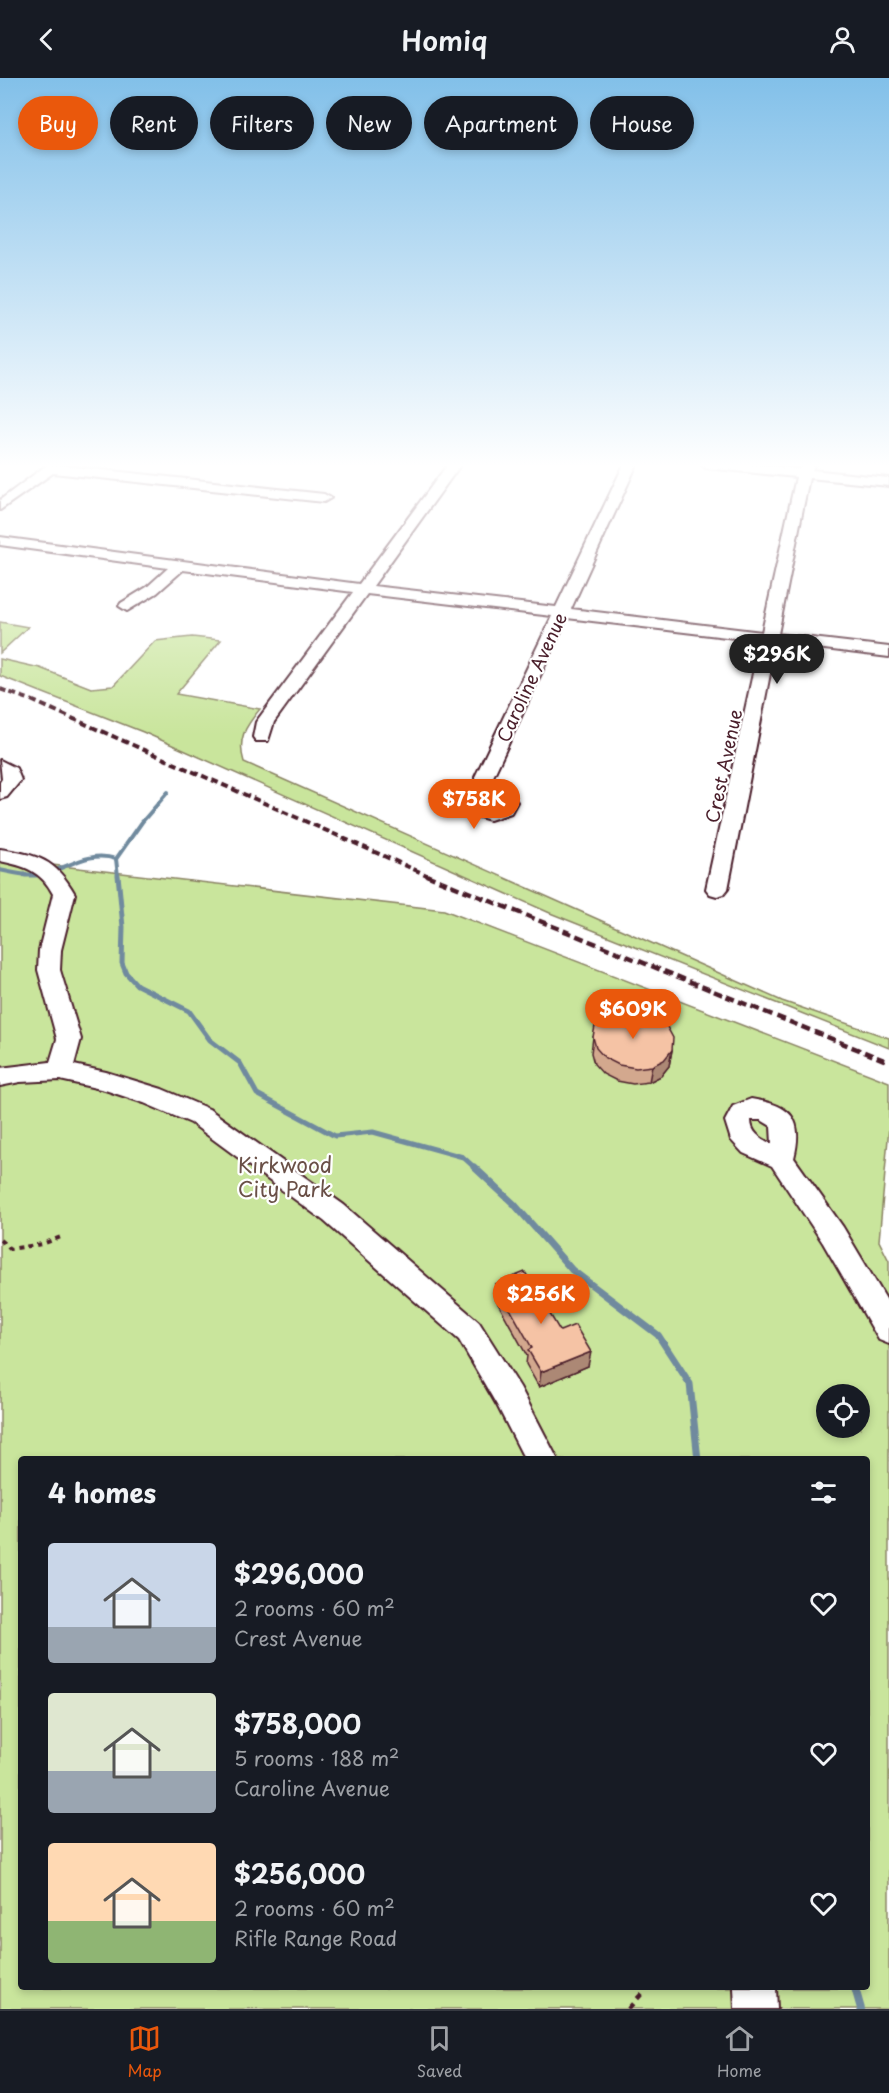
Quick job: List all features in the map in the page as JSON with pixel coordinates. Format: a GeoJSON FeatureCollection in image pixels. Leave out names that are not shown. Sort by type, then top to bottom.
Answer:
{"type":"FeatureCollection","features":[{"type":"Feature","properties":{"kind":"street"},"geometry":{"type":"LineString","coordinates":[[103,554],[364,589],[889,652]]}},
{"type":"Feature","properties":{"kind":"street"},"geometry":{"type":"LineString","coordinates":[[262,737],[265,722],[389,554]]}},
{"type":"Feature","properties":{"kind":"street","name":"Caroline Avenue"},"geometry":{"type":"LineString","coordinates":[[486,793],[484,777],[588,554]]}},
{"type":"Feature","properties":{"kind":"street","name":"Crest Avenue"},"geometry":{"type":"LineString","coordinates":[[717,889],[787,554]]}},
{"type":"Feature","properties":{"kind":"street"},"geometry":{"type":"LineString","coordinates":[[127,606],[152,590],[181,564]]}},
{"type":"Feature","properties":{"kind":"street"},"geometry":{"type":"LineString","coordinates":[[0,766],[9,772],[12,780],[0,793]]}},
{"type":"Feature","properties":{"kind":"street"},"geometry":{"type":"LineString","coordinates":[[0,855],[36,862],[48,869],[64,894],[50,950],[49,970],[69,1039],[60,1071]]}},
{"type":"Feature","properties":{"kind":"street"},"geometry":{"type":"LineString","coordinates":[[0,1077],[20,1073],[60,1071],[106,1081],[153,1096],[200,1116],[334,1213],[469,1331],[509,1397],[540,1456]]}},
{"type":"Feature","properties":{"kind":"street"},"geometry":{"type":"LineString","coordinates":[[781,1159],[833,1235],[889,1331]]}},
{"type":"Feature","properties":{"kind":"street"},"geometry":{"type":"LineString","coordinates":[[755,1990],[756,2009]]}},
{"type":"Feature","properties":{"kind":"path"},"geometry":{"type":"LineString","coordinates":[[0,1240],[10,1249],[42,1244],[61,1237]]}},
{"type":"Feature","properties":{"kind":"path"},"geometry":{"type":"LineString","coordinates":[[628,2009],[645,1990]]}},
{"type":"Feature","properties":{"kind":"green space"},"geometry":{"type":"Polygon","coordinates":[[[0,622],[28,627],[0,653],[0,622]]]}},
{"type":"Feature","properties":{"kind":"green space"},"geometry":{"type":"Polygon","coordinates":[[[192,637],[221,640],[176,694],[260,709],[250,722],[242,740],[244,762],[782,1001],[889,1038],[889,1048],[550,913],[143,732],[0,676],[0,659],[40,668],[91,688],[113,686],[155,641],[192,637]]]}},
{"type":"Feature","properties":{"kind":"green space","name":"Kirkwood City Park"},"geometry":{"type":"Polygon","coordinates":[[[0,859],[444,910],[889,1082],[889,1127],[879,1241],[889,1261],[889,2009],[0,2009],[0,859]]]}},
{"type":"Feature","properties":{"kind":"building"},"geometry":{"type":"Polygon","coordinates":[[[615,1013],[644,1013],[657,1019],[667,1027],[673,1038],[672,1050],[664,1060],[652,1066],[636,1068],[619,1065],[605,1058],[596,1048],[593,1037],[595,1026],[603,1018],[615,1013]]]}},
{"type":"Feature","properties":{"kind":"building"},"geometry":{"type":"Polygon","coordinates":[[[525,1272],[560,1331],[575,1325],[591,1352],[541,1372],[528,1350],[532,1348],[496,1284],[525,1272]]]}},
{"type":"Feature","properties":{"kind":"waterway"},"geometry":{"type":"LineString","coordinates":[[116,859],[142,822],[168,792]]}},
{"type":"Feature","properties":{"kind":"waterway"},"geometry":{"type":"LineString","coordinates":[[38,875],[87,858],[116,859]]}},
{"type":"Feature","properties":{"kind":"waterway"},"geometry":{"type":"LineString","coordinates":[[116,859],[118,876]]}},
{"type":"Feature","properties":{"kind":"waterway"},"geometry":{"type":"LineString","coordinates":[[0,870],[38,875]]}},
{"type":"Feature","properties":{"kind":"waterway"},"geometry":{"type":"LineString","coordinates":[[25,875],[38,875]]}},
{"type":"Feature","properties":{"kind":"waterway"},"geometry":{"type":"LineString","coordinates":[[118,875],[123,927],[122,963],[126,973],[137,985],[189,1011],[210,1040],[240,1063],[257,1094],[335,1136],[373,1132],[463,1157],[475,1168]]}},
{"type":"Feature","properties":{"kind":"waterway"},"geometry":{"type":"LineString","coordinates":[[474,1167],[514,1204],[572,1270],[658,1335],[690,1384],[698,1456]]}},
{"type":"Feature","properties":{"kind":"waterway"},"geometry":{"type":"LineString","coordinates":[[856,1990],[861,2009]]}},
{"type":"Feature","properties":{"kind":"railway"},"geometry":{"type":"LineString","coordinates":[[0,689],[31,700],[429,876]]}},
{"type":"Feature","properties":{"kind":"railway"},"geometry":{"type":"LineString","coordinates":[[426,875],[889,1062]]}}]}
